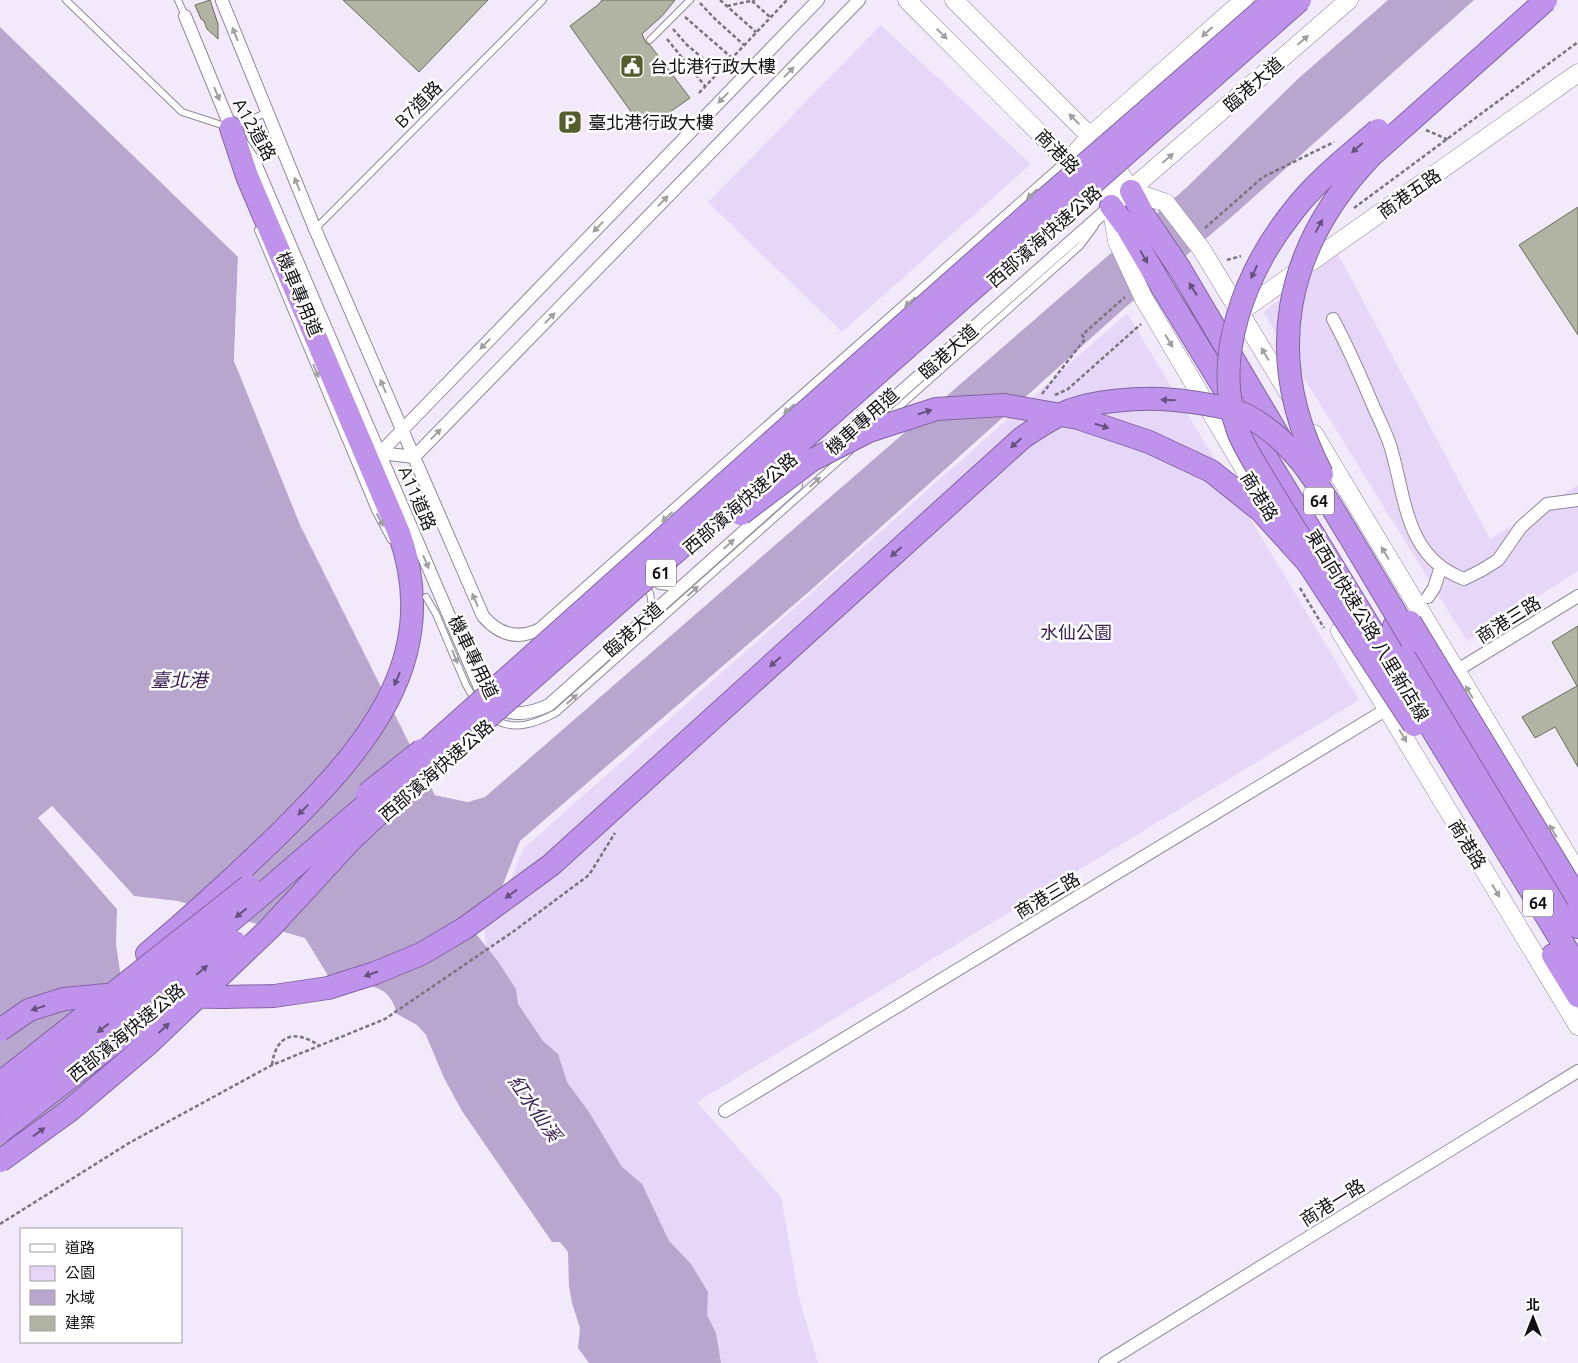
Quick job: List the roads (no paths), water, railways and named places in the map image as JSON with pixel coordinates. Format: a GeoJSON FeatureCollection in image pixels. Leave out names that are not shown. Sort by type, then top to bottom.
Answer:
{"type":"FeatureCollection","features":[{"type":"Feature","properties":{"kind":"highway","name":"西部濱海快速公路"},"geometry":{"type":"LineString","coordinates":[[0,1106],[117,1017],[310,854],[977,260],[1274,0]]}},
{"type":"Feature","properties":{"kind":"highway"},"geometry":{"type":"LineString","coordinates":[[0,1161],[69,1111],[147,1044],[269,929],[350,841],[404,790],[606,614],[1300,0]]}},
{"type":"Feature","properties":{"kind":"highway","name":"西部濱海快速公路"},"geometry":{"type":"LineString","coordinates":[[0,1132],[128,1032],[392,808],[570,654],[1311,0]]}},
{"type":"Feature","properties":{"kind":"highway"},"geometry":{"type":"LineString","coordinates":[[1525,0],[1342,161],[1291,214],[1258,264],[1250,281],[1236,323],[1232,344],[1229,367],[1230,390],[1238,431],[1246,449],[1578,996]]}},
{"type":"Feature","properties":{"kind":"highway"},"geometry":{"type":"LineString","coordinates":[[1546,0],[1372,155],[1353,175],[1336,198],[1310,243],[1301,266],[1294,292],[1289,324],[1288,356],[1292,394],[1316,462],[1331,492],[1578,899]]}},
{"type":"Feature","properties":{"kind":"highway"},"geometry":{"type":"LineString","coordinates":[[0,1070],[168,936],[260,853],[329,783],[360,746],[379,717],[400,675],[408,647],[411,625],[419,597],[407,553],[247,176],[231,128]]}},
{"type":"Feature","properties":{"kind":"highway"},"geometry":{"type":"LineString","coordinates":[[0,1083],[459,722],[563,634],[1053,202],[1068,162]]}},
{"type":"Feature","properties":{"kind":"highway"},"geometry":{"type":"LineString","coordinates":[[1130,229],[1131,191]]}},
{"type":"Feature","properties":{"kind":"highway"},"geometry":{"type":"LineString","coordinates":[[1111,206],[1130,229]]}},
{"type":"Feature","properties":{"kind":"highway","name":"東西向快速公路 八里新店線"},"geometry":{"type":"LineString","coordinates":[[1130,229],[1180,269],[1512,828],[1578,968]]}},
{"type":"Feature","properties":{"kind":"highway","name":"東西向快速公路 八里新店線"},"geometry":{"type":"LineString","coordinates":[[1130,229],[1151,297],[1224,391],[1578,926]]}},
{"type":"Feature","properties":{"kind":"highway"},"geometry":{"type":"LineString","coordinates":[[0,1030],[29,1010],[64,999],[106,995],[274,996],[328,988],[375,973],[421,954],[465,928],[551,865],[1022,438],[1044,423],[1072,410],[1106,403],[1142,399],[1177,400],[1214,406],[1244,414],[1266,427],[1287,444],[1308,470],[1412,641],[1512,828]]}},
{"type":"Feature","properties":{"kind":"highway"},"geometry":{"type":"LineString","coordinates":[[570,654],[710,541],[758,499],[812,460],[869,431],[936,409],[1004,405],[1078,418],[1149,442],[1211,471],[1261,511],[1308,563],[1414,725]]}},
{"type":"Feature","properties":{"kind":"street","name":"A12道路"},"geometry":{"type":"LineString","coordinates":[[222,0],[315,230]]}},
{"type":"Feature","properties":{"kind":"street"},"geometry":{"type":"LineString","coordinates":[[380,452],[818,0]]}},
{"type":"Feature","properties":{"kind":"street"},"geometry":{"type":"LineString","coordinates":[[380,452],[414,457],[859,0]]}},
{"type":"Feature","properties":{"kind":"street","name":"商港路"},"geometry":{"type":"LineString","coordinates":[[907,0],[1111,206]]}},
{"type":"Feature","properties":{"kind":"street","name":"商港路"},"geometry":{"type":"LineString","coordinates":[[954,0],[1091,135],[1108,154],[1131,191]]}},
{"type":"Feature","properties":{"kind":"street"},"geometry":{"type":"LineString","coordinates":[[609,568],[1068,162],[1091,135],[1244,0]]}},
{"type":"Feature","properties":{"kind":"street"},"geometry":{"type":"LineString","coordinates":[[1111,206],[1108,154],[1285,0]]}},
{"type":"Feature","properties":{"kind":"street","name":"臨港大道"},"geometry":{"type":"LineString","coordinates":[[549,704],[1111,206],[1131,191],[1349,0]]}},
{"type":"Feature","properties":{"kind":"street"},"geometry":{"type":"LineString","coordinates":[[1404,120],[1540,0]]}},
{"type":"Feature","properties":{"kind":"street","name":"A12道路"},"geometry":{"type":"LineString","coordinates":[[185,16],[231,128],[256,163],[291,247]]}},
{"type":"Feature","properties":{"kind":"street","name":"商港五路"},"geometry":{"type":"LineString","coordinates":[[1240,312],[1578,73]]}},
{"type":"Feature","properties":{"kind":"street"},"geometry":{"type":"LineString","coordinates":[[1131,191],[1166,203],[1202,250],[1578,873]]}},
{"type":"Feature","properties":{"kind":"street","name":"A11道路"},"geometry":{"type":"LineString","coordinates":[[315,230],[482,616],[491,626],[513,635],[527,635],[540,629],[609,568]]}},
{"type":"Feature","properties":{"kind":"street","name":"A11道路"},"geometry":{"type":"LineString","coordinates":[[291,247],[480,688],[494,706],[507,712],[522,714],[535,712],[549,704]]}},
{"type":"Feature","properties":{"kind":"street","name":"商港路"},"geometry":{"type":"LineString","coordinates":[[1151,297],[1386,709],[1578,1026]]}},
{"type":"Feature","properties":{"kind":"street"},"geometry":{"type":"LineString","coordinates":[[1333,319],[1349,350],[1390,445],[1405,509],[1416,537],[1434,562],[1452,574],[1464,579],[1498,560],[1521,527],[1547,504],[1578,500]]}},
{"type":"Feature","properties":{"kind":"street"},"geometry":{"type":"LineString","coordinates":[[1428,598],[1434,588],[1441,567]]}},
{"type":"Feature","properties":{"kind":"street","name":"商港三路"},"geometry":{"type":"LineString","coordinates":[[1456,671],[1578,596]]}},
{"type":"Feature","properties":{"kind":"street","name":"商港三路"},"geometry":{"type":"LineString","coordinates":[[725,1111],[1386,709]]}},
{"type":"Feature","properties":{"kind":"street","name":"商港一路"},"geometry":{"type":"LineString","coordinates":[[1105,1363],[1578,1071]]}},
{"type":"Feature","properties":{"kind":"lane"},"geometry":{"type":"LineString","coordinates":[[66,0],[182,112],[231,128],[268,112]]}},
{"type":"Feature","properties":{"kind":"lane","name":"A12道路"},"geometry":{"type":"LineString","coordinates":[[178,0],[185,16]]}},
{"type":"Feature","properties":{"kind":"lane","name":"B7道路"},"geometry":{"type":"LineString","coordinates":[[315,230],[543,0]]}},
{"type":"Feature","properties":{"kind":"lane"},"geometry":{"type":"LineString","coordinates":[[650,40],[690,0]]}},
{"type":"Feature","properties":{"kind":"lane"},"geometry":{"type":"LineString","coordinates":[[231,128],[237,166]]}},
{"type":"Feature","properties":{"kind":"lane","name":"機車專用道"},"geometry":{"type":"LineString","coordinates":[[419,597],[436,614],[472,697],[484,712],[497,721],[510,725],[525,725],[541,721],[556,713],[1080,246],[1111,206]]}},
{"type":"Feature","properties":{"kind":"lane","name":"機車專用道"},"geometry":{"type":"LineString","coordinates":[[257,227],[375,510],[395,548]]}},
{"type":"Feature","properties":{"kind":"lane"},"geometry":{"type":"LineString","coordinates":[[638,543],[638,564],[658,586],[680,588]]}},
{"type":"Feature","properties":{"kind":"lane"},"geometry":{"type":"LineString","coordinates":[[609,568],[630,572],[650,593],[653,612]]}},
{"type":"Feature","properties":{"kind":"water","name":"臺北港"},"geometry":{"type":"Polygon","coordinates":[[[1388,0],[1474,0],[1236,213],[1120,312],[812,589],[520,841],[502,887],[478,911],[474,936],[476,934],[497,960],[516,989],[518,1004],[543,1041],[558,1054],[567,1082],[589,1112],[622,1167],[642,1184],[669,1241],[691,1264],[708,1292],[707,1315],[716,1333],[721,1363],[589,1363],[578,1348],[580,1328],[569,1286],[568,1252],[560,1242],[552,1242],[462,1111],[444,1078],[426,1035],[417,1025],[397,1014],[388,995],[381,990],[365,986],[335,987],[305,938],[178,901],[134,896],[52,806],[38,818],[117,909],[116,944],[134,1069],[0,1171],[0,27],[238,257],[234,361],[300,525],[435,795],[468,802],[485,797],[1186,188],[1300,77],[1388,0]]]}},
{"type":"Feature","properties":{"kind":"place","name":"台北港行政大樓"},"geometry":{"type":"Point","coordinates":[632,66]}},
{"type":"Feature","properties":{"kind":"place","name":"臺北港行政大樓"},"geometry":{"type":"Point","coordinates":[570,122]}},
{"type":"Feature","properties":{"kind":"park label","name":"水仙公園"},"geometry":{"type":"Point","coordinates":[1076,632]}},
{"type":"Feature","properties":{"kind":"water label","name":"紅水仙溪"},"geometry":{"type":"Point","coordinates":[535,1108]}}]}
